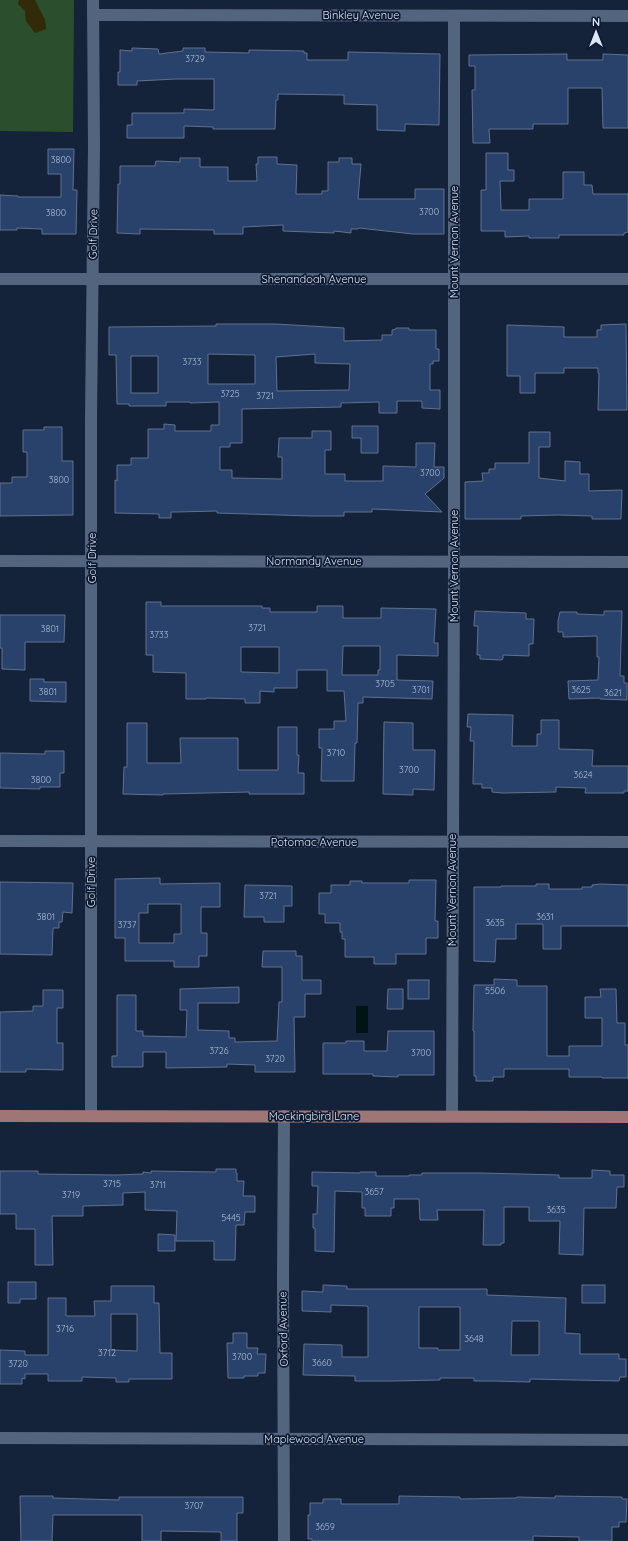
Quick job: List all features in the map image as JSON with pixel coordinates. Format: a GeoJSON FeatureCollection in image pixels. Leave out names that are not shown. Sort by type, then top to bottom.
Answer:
{"type":"FeatureCollection","features":[{"type":"Feature","properties":{"kind":"main road","name":"Mockingbird Lane"},"geometry":{"type":"LineString","coordinates":[[0,1116],[628,1117]]}},
{"type":"Feature","properties":{"kind":"street","name":"Golf Drive"},"geometry":{"type":"LineString","coordinates":[[91,1116],[93,0]]}},
{"type":"Feature","properties":{"kind":"street","name":"Binkley Avenue"},"geometry":{"type":"LineString","coordinates":[[93,15],[628,16]]}},
{"type":"Feature","properties":{"kind":"street","name":"Mount Vernon Avenue"},"geometry":{"type":"LineString","coordinates":[[452,1116],[454,16]]}},
{"type":"Feature","properties":{"kind":"street","name":"Shenandoah Avenue"},"geometry":{"type":"LineString","coordinates":[[0,280],[628,280]]}},
{"type":"Feature","properties":{"kind":"street","name":"Normandy Avenue"},"geometry":{"type":"LineString","coordinates":[[0,561],[628,562]]}},
{"type":"Feature","properties":{"kind":"street","name":"Potomac Avenue"},"geometry":{"type":"LineString","coordinates":[[0,841],[628,842]]}},
{"type":"Feature","properties":{"kind":"street","name":"Oxford Avenue"},"geometry":{"type":"LineString","coordinates":[[284,1116],[284,1541]]}},
{"type":"Feature","properties":{"kind":"street","name":"Maplewood Avenue"},"geometry":{"type":"LineString","coordinates":[[0,1438],[628,1440]]}},
{"type":"Feature","properties":{"kind":"green space"},"geometry":{"type":"Polygon","coordinates":[[[0,0],[74,0],[73,132],[0,131],[0,0]]]}},
{"type":"Feature","properties":{"kind":"sand"},"geometry":{"type":"Polygon","coordinates":[[[19,0],[35,0],[45,19],[46,29],[35,33],[26,21],[25,11],[18,4],[19,0]]]}},
{"type":"Feature","properties":{"kind":"shaded area"},"geometry":{"type":"Polygon","coordinates":[[[356,1006],[368,1006],[368,1033],[356,1033],[356,1006]]]}},
{"type":"Feature","properties":{"kind":"building"},"geometry":{"type":"Polygon","coordinates":[[[132,48],[158,49],[159,54],[183,51],[183,48],[205,48],[205,52],[249,53],[249,50],[304,51],[304,53],[307,53],[307,60],[348,60],[348,52],[440,54],[439,125],[405,124],[405,131],[377,130],[377,105],[344,104],[344,95],[278,94],[278,100],[276,100],[275,129],[213,129],[213,127],[184,126],[184,138],[127,138],[127,125],[132,125],[132,113],[184,113],[184,109],[214,110],[214,79],[137,81],[137,85],[118,85],[118,72],[120,72],[120,50],[132,51],[132,48]]]}},
{"type":"Feature","properties":{"kind":"building"},"geometry":{"type":"Polygon","coordinates":[[[567,54],[567,60],[603,60],[603,54],[628,55],[628,128],[603,128],[602,88],[568,88],[568,124],[533,124],[533,129],[489,129],[490,143],[473,143],[472,90],[475,90],[475,66],[469,66],[469,55],[567,54]]]}},
{"type":"Feature","properties":{"kind":"building"},"geometry":{"type":"Polygon","coordinates":[[[48,149],[74,149],[73,190],[77,190],[76,234],[42,234],[42,229],[17,228],[17,230],[0,230],[0,195],[18,197],[61,197],[61,174],[48,174],[48,149]]]}},
{"type":"Feature","properties":{"kind":"building"},"geometry":{"type":"Polygon","coordinates":[[[486,153],[508,153],[508,170],[514,170],[514,181],[500,181],[501,210],[529,210],[529,199],[563,199],[563,172],[584,172],[584,185],[592,185],[593,194],[628,194],[628,232],[624,233],[624,235],[559,235],[559,238],[529,238],[529,236],[505,237],[505,231],[481,231],[481,190],[486,190],[486,153]]]}},
{"type":"Feature","properties":{"kind":"building"},"geometry":{"type":"Polygon","coordinates":[[[258,157],[277,157],[277,164],[297,165],[296,194],[322,194],[322,191],[328,191],[328,162],[339,162],[339,158],[352,158],[352,164],[361,164],[358,199],[415,199],[415,189],[444,189],[444,234],[413,234],[359,228],[351,229],[351,233],[334,231],[334,233],[283,231],[283,225],[243,227],[243,234],[214,234],[214,230],[140,229],[140,234],[117,233],[120,166],[155,166],[156,161],[180,162],[180,158],[200,158],[200,167],[228,167],[228,181],[257,181],[256,164],[258,164],[258,157]]]}},
{"type":"Feature","properties":{"kind":"building"},"geometry":{"type":"Polygon","coordinates":[[[216,324],[276,324],[344,328],[344,341],[382,340],[382,335],[392,335],[392,330],[396,328],[409,328],[409,330],[436,330],[436,349],[439,349],[439,361],[433,361],[433,364],[430,364],[430,390],[440,390],[440,409],[422,408],[422,401],[397,401],[397,413],[379,413],[379,402],[341,403],[341,407],[242,409],[242,443],[230,443],[230,447],[220,447],[220,470],[232,470],[232,478],[282,479],[282,457],[278,457],[279,438],[312,438],[312,431],[331,431],[331,450],[325,450],[325,474],[345,474],[345,481],[383,481],[383,466],[416,467],[416,443],[435,443],[434,467],[444,467],[444,478],[425,494],[442,512],[372,509],[372,512],[344,512],[344,516],[311,516],[217,513],[217,511],[171,512],[171,518],[159,518],[159,514],[115,513],[115,480],[117,481],[117,465],[131,465],[131,458],[148,458],[148,429],[164,429],[164,424],[175,425],[175,431],[211,431],[211,425],[219,425],[219,402],[166,402],[166,406],[129,406],[129,404],[117,404],[116,355],[109,355],[109,327],[216,326],[216,324]],[[208,354],[208,384],[255,384],[255,355],[208,354]],[[315,354],[276,357],[277,391],[349,390],[350,364],[315,363],[315,354]],[[131,356],[131,393],[158,393],[158,356],[131,356]]]}},
{"type":"Feature","properties":{"kind":"building"},"geometry":{"type":"Polygon","coordinates":[[[626,324],[627,410],[598,410],[598,368],[564,368],[564,373],[535,373],[535,393],[520,393],[520,376],[507,376],[507,325],[564,327],[564,337],[597,337],[597,330],[601,330],[601,325],[626,324]]]}},
{"type":"Feature","properties":{"kind":"building"},"geometry":{"type":"Polygon","coordinates":[[[352,426],[378,426],[378,453],[361,453],[361,438],[352,438],[352,426]]]}},
{"type":"Feature","properties":{"kind":"building"},"geometry":{"type":"Polygon","coordinates":[[[44,427],[62,427],[62,461],[73,461],[73,515],[0,516],[0,483],[12,483],[12,477],[27,477],[27,452],[23,452],[23,430],[44,430],[44,427]]]}},
{"type":"Feature","properties":{"kind":"building"},"geometry":{"type":"Polygon","coordinates":[[[529,432],[550,432],[550,447],[539,447],[539,478],[565,481],[565,461],[580,462],[580,474],[589,474],[589,491],[622,490],[621,519],[592,519],[592,516],[558,515],[521,516],[521,519],[465,519],[465,482],[483,481],[482,473],[489,473],[489,469],[495,469],[495,463],[529,463],[529,432]]]}},
{"type":"Feature","properties":{"kind":"building"},"geometry":{"type":"Polygon","coordinates":[[[146,602],[161,602],[161,606],[262,606],[262,608],[270,608],[270,612],[317,612],[317,606],[343,606],[343,618],[381,618],[381,608],[436,609],[434,643],[438,643],[438,656],[397,655],[397,680],[433,681],[432,699],[363,697],[363,703],[358,703],[354,781],[321,781],[322,748],[319,748],[319,729],[334,729],[334,721],[346,721],[344,691],[327,691],[327,670],[297,670],[297,688],[274,688],[274,692],[260,691],[260,703],[245,703],[245,699],[186,699],[186,673],[153,672],[153,655],[146,655],[146,602]],[[343,646],[342,675],[378,675],[378,670],[380,670],[380,646],[343,646]],[[241,647],[241,672],[279,673],[279,647],[241,647]]]}},
{"type":"Feature","properties":{"kind":"building"},"geometry":{"type":"Polygon","coordinates":[[[475,611],[526,613],[526,619],[534,619],[533,644],[529,644],[529,656],[503,655],[503,659],[501,660],[480,659],[480,655],[477,655],[478,626],[474,626],[475,611]]]}},
{"type":"Feature","properties":{"kind":"building"},"geometry":{"type":"Polygon","coordinates":[[[604,611],[622,611],[620,676],[624,676],[624,683],[627,683],[627,700],[600,698],[569,699],[568,681],[598,680],[599,657],[597,657],[597,636],[563,637],[563,632],[558,632],[560,612],[604,615],[604,611]]]}},
{"type":"Feature","properties":{"kind":"building"},"geometry":{"type":"Polygon","coordinates":[[[0,615],[65,615],[64,642],[25,642],[25,670],[2,669],[2,648],[0,648],[0,615]]]}},
{"type":"Feature","properties":{"kind":"building"},"geometry":{"type":"Polygon","coordinates":[[[30,679],[44,679],[44,682],[66,682],[66,702],[30,701],[30,679]]]}},
{"type":"Feature","properties":{"kind":"building"},"geometry":{"type":"Polygon","coordinates":[[[468,714],[513,715],[512,746],[537,746],[537,734],[541,734],[541,720],[559,720],[559,749],[593,750],[592,766],[628,766],[628,791],[624,791],[624,793],[585,793],[586,788],[556,787],[556,792],[502,793],[492,792],[492,788],[482,788],[482,784],[473,784],[474,741],[470,741],[471,727],[467,727],[468,714]]]}},
{"type":"Feature","properties":{"kind":"building"},"geometry":{"type":"Polygon","coordinates":[[[384,722],[413,723],[413,750],[435,750],[434,790],[413,789],[413,795],[383,794],[384,722]]]}},
{"type":"Feature","properties":{"kind":"building"},"geometry":{"type":"Polygon","coordinates":[[[127,723],[147,723],[147,763],[181,763],[180,738],[238,738],[238,770],[278,770],[278,727],[297,727],[297,755],[299,755],[298,773],[304,773],[304,794],[249,794],[249,792],[163,795],[123,794],[124,767],[127,767],[127,723]]]}},
{"type":"Feature","properties":{"kind":"building"},"geometry":{"type":"Polygon","coordinates":[[[45,751],[64,751],[64,773],[60,773],[60,787],[40,787],[40,789],[0,788],[0,753],[45,754],[45,751]]]}},
{"type":"Feature","properties":{"kind":"building"},"geometry":{"type":"Polygon","coordinates":[[[160,878],[160,884],[220,883],[220,907],[201,907],[201,933],[207,933],[207,956],[199,956],[199,967],[174,967],[174,961],[125,961],[125,938],[115,938],[115,879],[160,878]],[[148,904],[148,913],[139,913],[139,943],[174,943],[174,934],[181,934],[181,904],[148,904]]]}},
{"type":"Feature","properties":{"kind":"building"},"geometry":{"type":"Polygon","coordinates":[[[409,880],[436,880],[435,921],[438,921],[438,938],[426,938],[426,954],[396,954],[396,964],[374,964],[374,957],[345,957],[345,939],[342,939],[340,923],[325,923],[325,914],[319,914],[319,893],[331,893],[331,885],[350,885],[350,881],[362,881],[362,883],[409,883],[409,880]]]}},
{"type":"Feature","properties":{"kind":"building"},"geometry":{"type":"Polygon","coordinates":[[[0,882],[73,883],[72,913],[63,912],[62,922],[59,922],[59,928],[53,928],[52,955],[0,954],[0,882]]]}},
{"type":"Feature","properties":{"kind":"building"},"geometry":{"type":"Polygon","coordinates":[[[536,884],[549,884],[549,889],[582,889],[582,887],[592,887],[592,885],[600,884],[628,885],[628,926],[561,926],[561,949],[543,949],[543,924],[516,924],[516,939],[496,939],[495,962],[474,961],[474,887],[536,886],[536,884]]]}},
{"type":"Feature","properties":{"kind":"building"},"geometry":{"type":"Polygon","coordinates":[[[245,885],[292,886],[292,906],[284,906],[284,922],[264,922],[264,917],[244,917],[245,885]]]}},
{"type":"Feature","properties":{"kind":"building"},"geometry":{"type":"Polygon","coordinates":[[[263,951],[296,951],[296,956],[302,956],[302,980],[321,980],[321,994],[305,994],[305,1017],[294,1017],[295,1072],[255,1072],[255,1065],[227,1064],[227,1067],[166,1068],[166,1052],[143,1052],[143,1067],[112,1067],[112,1056],[117,1056],[117,995],[136,995],[136,1031],[143,1031],[143,1036],[186,1037],[187,1010],[180,1010],[180,989],[239,987],[239,1003],[198,1003],[198,1030],[229,1031],[229,1038],[235,1038],[235,1042],[277,1041],[279,1002],[282,1002],[282,967],[262,967],[263,951]]]}},
{"type":"Feature","properties":{"kind":"building"},"geometry":{"type":"Polygon","coordinates":[[[494,979],[517,980],[517,986],[547,986],[547,1056],[569,1056],[569,1046],[602,1046],[602,1018],[585,1018],[585,997],[601,997],[600,989],[616,989],[617,1023],[625,1023],[625,1045],[628,1045],[628,1078],[569,1077],[569,1069],[504,1069],[504,1077],[493,1077],[493,1081],[476,1081],[476,1076],[474,1076],[473,1031],[474,985],[494,985],[494,979]]]}},
{"type":"Feature","properties":{"kind":"building"},"geometry":{"type":"Polygon","coordinates":[[[408,980],[429,980],[429,999],[408,999],[408,980]]]}},
{"type":"Feature","properties":{"kind":"building"},"geometry":{"type":"Polygon","coordinates":[[[388,989],[403,989],[403,1009],[387,1009],[388,989]]]}},
{"type":"Feature","properties":{"kind":"building"},"geometry":{"type":"Polygon","coordinates":[[[43,990],[63,990],[63,1008],[57,1008],[57,1043],[63,1043],[63,1070],[26,1069],[26,1072],[0,1072],[0,1012],[33,1011],[33,1006],[43,1006],[43,990]]]}},
{"type":"Feature","properties":{"kind":"building"},"geometry":{"type":"Polygon","coordinates":[[[388,1031],[434,1031],[434,1075],[398,1075],[398,1077],[373,1076],[373,1074],[323,1074],[323,1043],[364,1041],[364,1051],[387,1051],[388,1031]]]}},
{"type":"Feature","properties":{"kind":"building"},"geometry":{"type":"Polygon","coordinates":[[[216,1169],[236,1169],[237,1181],[244,1181],[243,1196],[255,1196],[255,1212],[245,1212],[244,1225],[236,1225],[235,1260],[214,1260],[214,1241],[176,1241],[177,1211],[145,1210],[145,1192],[123,1193],[123,1205],[83,1206],[83,1216],[52,1216],[53,1265],[35,1265],[35,1229],[16,1229],[16,1214],[0,1214],[0,1171],[38,1171],[38,1174],[116,1175],[143,1174],[143,1172],[151,1173],[151,1171],[216,1172],[216,1169]]]}},
{"type":"Feature","properties":{"kind":"building"},"geometry":{"type":"Polygon","coordinates":[[[592,1170],[610,1171],[610,1175],[624,1175],[624,1187],[617,1187],[616,1208],[584,1208],[583,1255],[559,1254],[560,1221],[529,1221],[529,1207],[504,1207],[504,1243],[501,1243],[501,1245],[483,1245],[484,1210],[437,1210],[438,1220],[420,1220],[419,1199],[394,1199],[394,1208],[391,1208],[391,1216],[365,1216],[365,1208],[362,1208],[362,1192],[335,1191],[334,1252],[315,1251],[315,1228],[313,1228],[313,1214],[317,1214],[318,1186],[312,1186],[312,1172],[376,1172],[376,1176],[409,1176],[422,1175],[422,1173],[481,1173],[559,1175],[559,1178],[592,1178],[592,1170]]]}},
{"type":"Feature","properties":{"kind":"building"},"geometry":{"type":"Polygon","coordinates":[[[158,1234],[175,1235],[175,1251],[158,1251],[158,1234]]]}},
{"type":"Feature","properties":{"kind":"building"},"geometry":{"type":"Polygon","coordinates":[[[8,1282],[36,1282],[36,1299],[20,1299],[20,1303],[8,1303],[8,1282]]]}},
{"type":"Feature","properties":{"kind":"building"},"geometry":{"type":"Polygon","coordinates":[[[323,1285],[347,1286],[347,1289],[487,1289],[487,1295],[566,1298],[565,1333],[580,1334],[580,1354],[619,1354],[619,1359],[626,1359],[626,1377],[620,1377],[619,1381],[530,1379],[530,1382],[474,1381],[474,1378],[440,1378],[440,1380],[355,1381],[355,1376],[303,1375],[304,1344],[342,1345],[342,1357],[368,1357],[368,1307],[331,1305],[331,1312],[302,1311],[302,1291],[323,1292],[323,1285]],[[419,1307],[419,1348],[460,1350],[460,1307],[419,1307]],[[512,1321],[511,1355],[539,1355],[539,1321],[512,1321]]]}},
{"type":"Feature","properties":{"kind":"building"},"geometry":{"type":"Polygon","coordinates":[[[582,1285],[605,1285],[605,1303],[582,1303],[582,1285]]]}},
{"type":"Feature","properties":{"kind":"building"},"geometry":{"type":"Polygon","coordinates":[[[111,1286],[154,1286],[154,1303],[159,1303],[160,1353],[172,1353],[172,1379],[129,1379],[129,1382],[116,1382],[116,1378],[82,1377],[82,1381],[48,1381],[48,1374],[25,1374],[25,1379],[22,1378],[22,1384],[0,1384],[0,1350],[25,1351],[25,1355],[48,1355],[48,1298],[66,1298],[66,1316],[95,1316],[94,1301],[111,1301],[111,1286]],[[111,1314],[111,1350],[137,1351],[137,1314],[111,1314]]]}},
{"type":"Feature","properties":{"kind":"building"},"geometry":{"type":"Polygon","coordinates":[[[233,1333],[247,1333],[247,1348],[258,1348],[257,1354],[266,1354],[265,1373],[258,1373],[258,1376],[244,1376],[244,1378],[228,1378],[227,1343],[233,1343],[233,1333]]]}},
{"type":"Feature","properties":{"kind":"building"},"geometry":{"type":"Polygon","coordinates":[[[20,1496],[53,1496],[53,1498],[119,1500],[119,1497],[243,1497],[243,1513],[237,1513],[237,1541],[221,1541],[221,1532],[161,1531],[161,1541],[142,1541],[142,1515],[53,1515],[52,1541],[21,1541],[20,1496]]]}},
{"type":"Feature","properties":{"kind":"building"},"geometry":{"type":"Polygon","coordinates":[[[399,1496],[460,1497],[460,1499],[517,1497],[555,1498],[555,1496],[622,1497],[622,1499],[627,1499],[626,1522],[619,1522],[619,1527],[612,1527],[612,1541],[579,1541],[579,1537],[533,1536],[533,1541],[312,1541],[312,1539],[308,1539],[308,1515],[310,1515],[310,1503],[323,1503],[323,1499],[341,1499],[341,1504],[399,1504],[399,1496]]]}}]}
